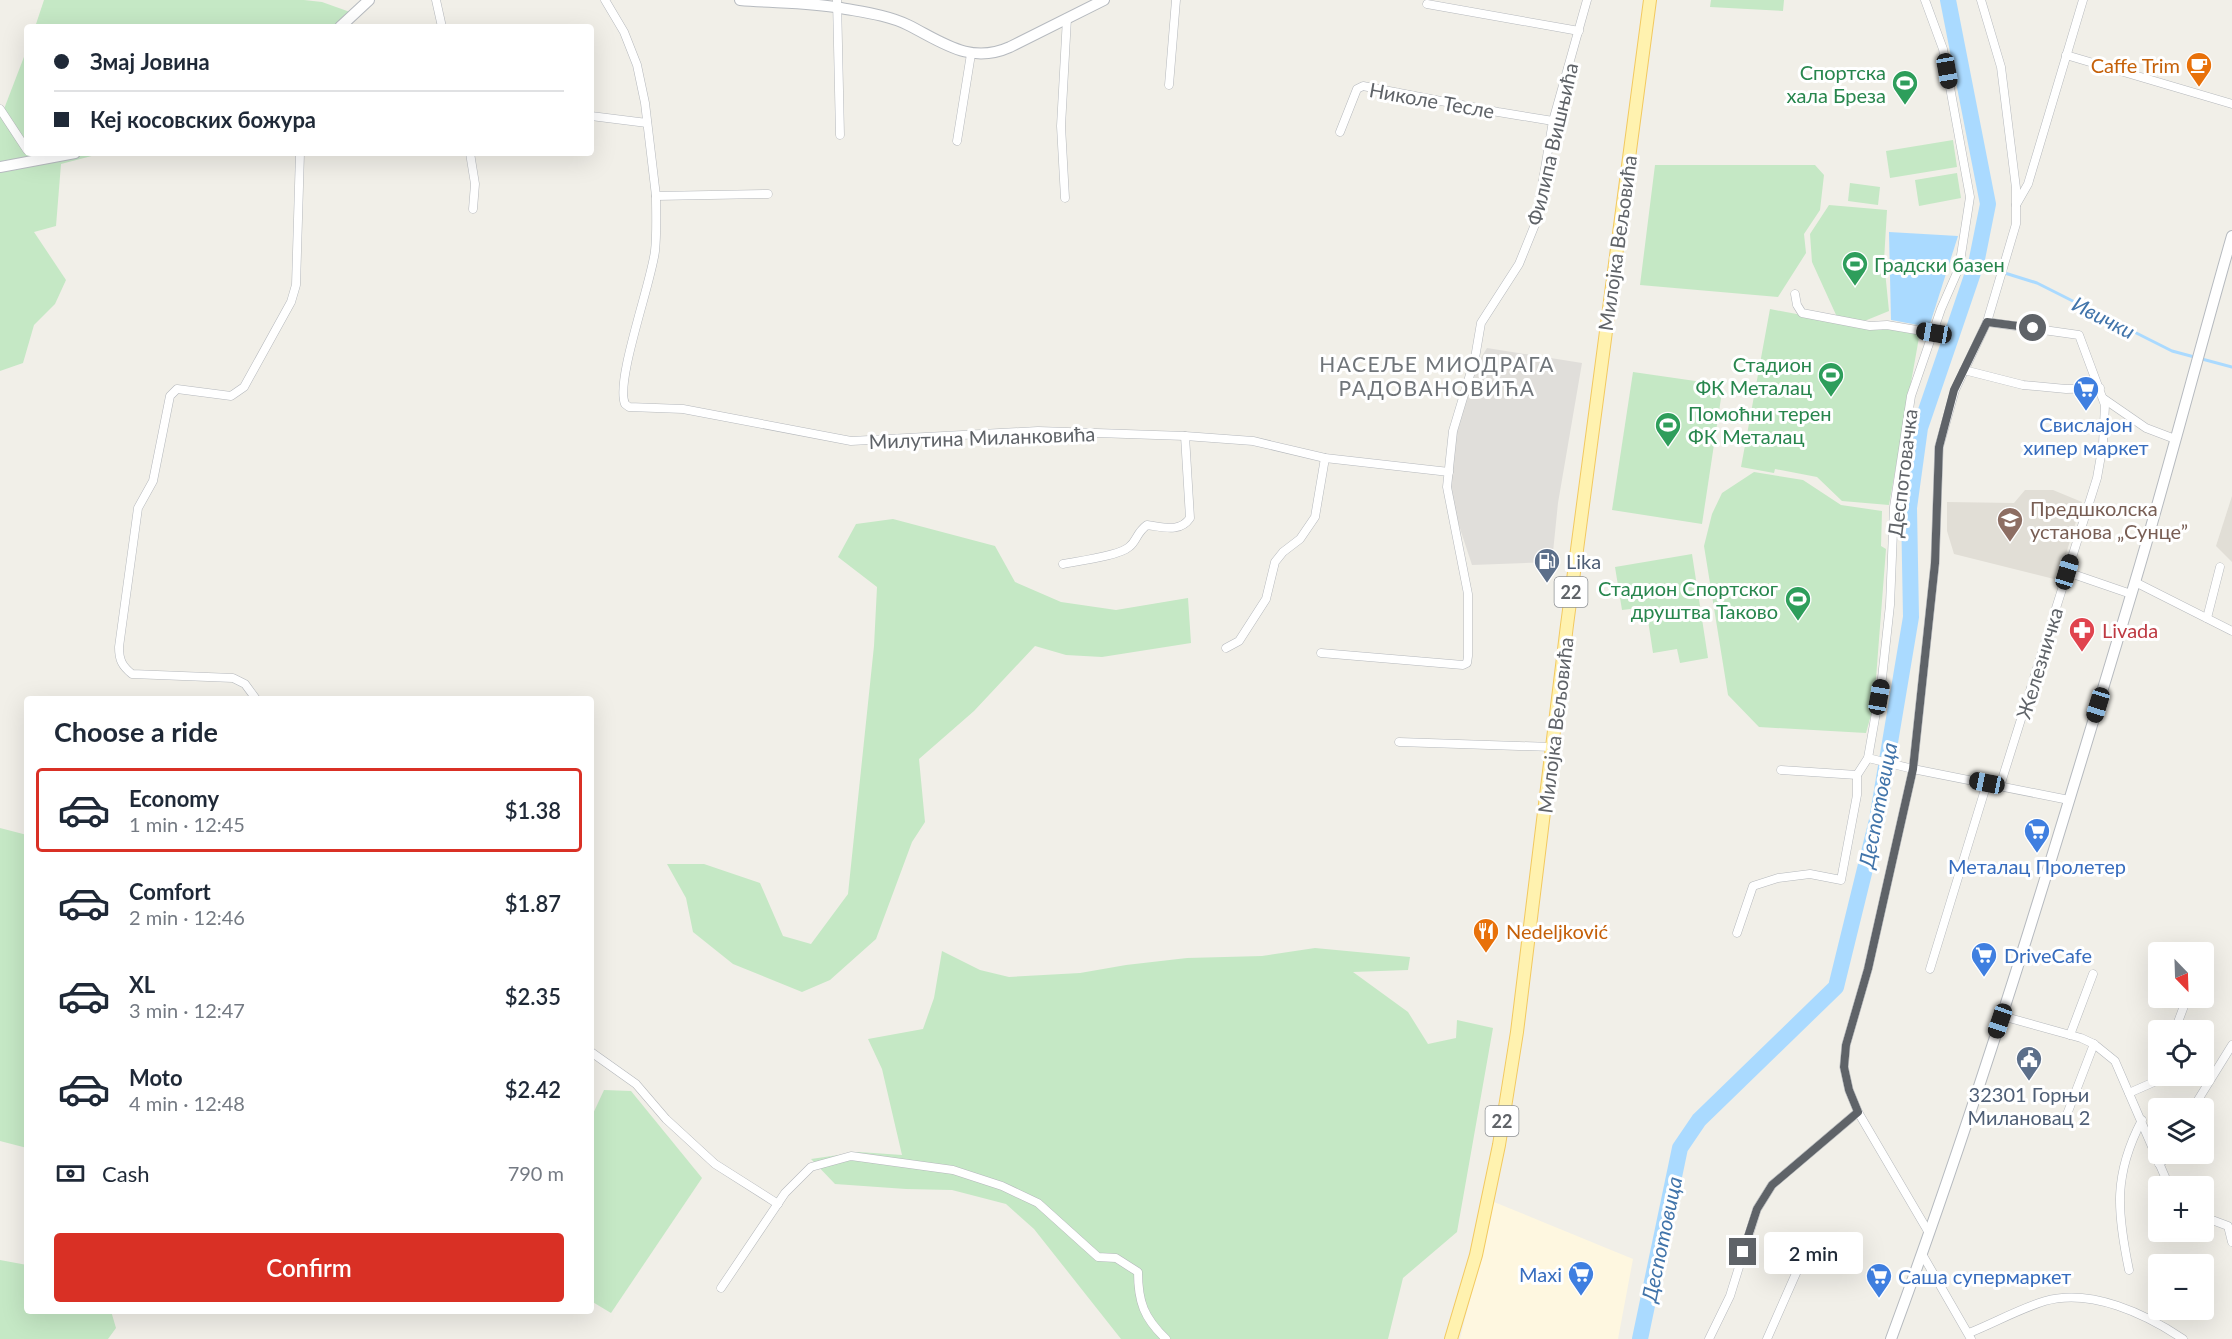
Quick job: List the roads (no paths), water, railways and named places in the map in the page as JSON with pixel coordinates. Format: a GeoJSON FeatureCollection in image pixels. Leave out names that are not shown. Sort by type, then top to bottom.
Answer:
{"type":"FeatureCollection","features":[{"type":"Feature","properties":{"kind":"main road","name":"Милојка Вељовића"},"geometry":{"type":"LineString","coordinates":[[1450,1339],[1474,1262],[1500,1133],[1517,1032],[1650,0]]}},
{"type":"Feature","properties":{"kind":"street"},"geometry":{"type":"LineString","coordinates":[[343,24],[369,0]]}},
{"type":"Feature","properties":{"kind":"street"},"geometry":{"type":"LineString","coordinates":[[436,0],[441,24]]}},
{"type":"Feature","properties":{"kind":"street"},"geometry":{"type":"LineString","coordinates":[[605,0],[624,32],[637,64],[645,103],[656,196],[768,194]]}},
{"type":"Feature","properties":{"kind":"street"},"geometry":{"type":"LineString","coordinates":[[740,0],[837,4],[906,24],[940,43],[972,54],[984,55],[997,53],[1104,0]]}},
{"type":"Feature","properties":{"kind":"street"},"geometry":{"type":"LineString","coordinates":[[1169,85],[1176,0]]}},
{"type":"Feature","properties":{"kind":"street","name":"Филипа Вишњића"},"geometry":{"type":"LineString","coordinates":[[1321,653],[1464,665],[1467,663],[1468,594],[1447,487],[1453,430],[1475,358],[1481,323],[1519,264],[1536,222],[1553,121],[1587,0]]}},
{"type":"Feature","properties":{"kind":"street","name":"Деспотовачка"},"geometry":{"type":"LineString","coordinates":[[1872,759],[1890,606],[1895,496],[1911,396],[1941,309],[1959,268],[1970,197],[1943,49],[1925,0]]}},
{"type":"Feature","properties":{"kind":"street"},"geometry":{"type":"LineString","coordinates":[[1929,1233],[1858,1112],[1849,1090],[1844,1067],[1846,1045],[1868,969],[1913,769],[1935,563],[1939,447],[1954,390],[1987,322],[2014,237],[2016,205],[2012,146],[2001,67],[1981,0]]}},
{"type":"Feature","properties":{"kind":"street"},"geometry":{"type":"LineString","coordinates":[[2016,205],[2028,184],[2083,0]]}},
{"type":"Feature","properties":{"kind":"street"},"geometry":{"type":"LineString","coordinates":[[837,4],[840,135]]}},
{"type":"Feature","properties":{"kind":"street"},"geometry":{"type":"LineString","coordinates":[[1427,4],[1579,31]]}},
{"type":"Feature","properties":{"kind":"street"},"geometry":{"type":"LineString","coordinates":[[1065,198],[1061,126],[1067,18]]}},
{"type":"Feature","properties":{"kind":"street"},"geometry":{"type":"LineString","coordinates":[[957,141],[972,54]]}},
{"type":"Feature","properties":{"kind":"street"},"geometry":{"type":"LineString","coordinates":[[2066,55],[2232,104]]}},
{"type":"Feature","properties":{"kind":"street","name":"Николе Тесле"},"geometry":{"type":"LineString","coordinates":[[1340,132],[1357,89],[1363,86],[1553,121]]}},
{"type":"Feature","properties":{"kind":"street"},"geometry":{"type":"LineString","coordinates":[[0,109],[24,146]]}},
{"type":"Feature","properties":{"kind":"street"},"geometry":{"type":"LineString","coordinates":[[594,116],[647,123]]}},
{"type":"Feature","properties":{"kind":"street"},"geometry":{"type":"LineString","coordinates":[[0,167],[28,156]]}},
{"type":"Feature","properties":{"kind":"street"},"geometry":{"type":"LineString","coordinates":[[254,696],[245,684],[233,678],[132,674],[119,660],[119,647],[138,508],[153,481],[170,396],[177,389],[231,396],[244,387],[291,302],[296,285],[300,156]]}},
{"type":"Feature","properties":{"kind":"street"},"geometry":{"type":"LineString","coordinates":[[470,156],[475,184],[473,209]]}},
{"type":"Feature","properties":{"kind":"street","name":"Милутина Миланковића"},"geometry":{"type":"LineString","coordinates":[[656,196],[655,251],[647,290],[632,339],[622,393],[625,404],[635,409],[683,409],[851,441],[1038,431],[1185,436],[1253,441],[1325,458],[1449,472]]}},
{"type":"Feature","properties":{"kind":"street"},"geometry":{"type":"LineString","coordinates":[[1891,1339],[2002,1016],[2069,800],[2135,582],[2232,236]]}},
{"type":"Feature","properties":{"kind":"street"},"geometry":{"type":"LineString","coordinates":[[1795,294],[1797,305],[1802,313],[1870,326],[1887,325],[1934,333]]}},
{"type":"Feature","properties":{"kind":"street","name":"Железничка"},"geometry":{"type":"LineString","coordinates":[[1987,322],[2079,336],[2104,399],[2106,414],[2097,478],[2000,786]]}},
{"type":"Feature","properties":{"kind":"street"},"geometry":{"type":"LineString","coordinates":[[1964,370],[2024,385],[2066,389],[2100,388]]}},
{"type":"Feature","properties":{"kind":"street"},"geometry":{"type":"LineString","coordinates":[[2104,399],[2146,428],[2175,439]]}},
{"type":"Feature","properties":{"kind":"street"},"geometry":{"type":"LineString","coordinates":[[1063,564],[1121,552],[1131,546],[1138,531],[1147,525],[1177,529],[1185,525],[1190,518],[1185,436]]}},
{"type":"Feature","properties":{"kind":"street"},"geometry":{"type":"LineString","coordinates":[[1226,648],[1239,641],[1266,599],[1275,562],[1283,552],[1300,539],[1315,518],[1325,458]]}},
{"type":"Feature","properties":{"kind":"street"},"geometry":{"type":"LineString","coordinates":[[2206,618],[2220,567]]}},
{"type":"Feature","properties":{"kind":"street"},"geometry":{"type":"LineString","coordinates":[[2067,572],[2131,594]]}},
{"type":"Feature","properties":{"kind":"street"},"geometry":{"type":"LineString","coordinates":[[2135,582],[2232,631]]}},
{"type":"Feature","properties":{"kind":"street"},"geometry":{"type":"LineString","coordinates":[[1399,742],[1552,747]]}},
{"type":"Feature","properties":{"kind":"street"},"geometry":{"type":"LineString","coordinates":[[1737,933],[1753,886],[1778,878],[1810,874],[1841,880],[1857,795],[1857,775],[1872,759],[2069,800]]}},
{"type":"Feature","properties":{"kind":"street"},"geometry":{"type":"LineString","coordinates":[[1781,770],[1857,775]]}},
{"type":"Feature","properties":{"kind":"street"},"geometry":{"type":"LineString","coordinates":[[1930,969],[1987,783]]}},
{"type":"Feature","properties":{"kind":"street"},"geometry":{"type":"LineString","coordinates":[[2070,1035],[2093,974]]}},
{"type":"Feature","properties":{"kind":"street"},"geometry":{"type":"LineString","coordinates":[[2002,1016],[2094,1044],[2115,1061],[2148,1136]]}},
{"type":"Feature","properties":{"kind":"street"},"geometry":{"type":"LineString","coordinates":[[2064,1122],[2094,1044]]}},
{"type":"Feature","properties":{"kind":"street"},"geometry":{"type":"LineString","coordinates":[[2199,1098],[2232,1045]]}},
{"type":"Feature","properties":{"kind":"street"},"geometry":{"type":"LineString","coordinates":[[594,1054],[636,1084],[666,1119],[715,1164],[778,1204]]}},
{"type":"Feature","properties":{"kind":"street"},"geometry":{"type":"LineString","coordinates":[[2129,1093],[2148,1085]]}},
{"type":"Feature","properties":{"kind":"street"},"geometry":{"type":"LineString","coordinates":[[1710,1339],[1730,1296],[1757,1209],[1764,1197],[1772,1185],[1858,1112]]}},
{"type":"Feature","properties":{"kind":"street"},"geometry":{"type":"LineString","coordinates":[[2129,1270],[2122,1234],[2119,1198],[2125,1160],[2142,1120]]}},
{"type":"Feature","properties":{"kind":"street"},"geometry":{"type":"LineString","coordinates":[[721,1288],[785,1193],[811,1167],[851,1156],[952,1170],[1002,1186],[1038,1203],[1098,1257],[1116,1258],[1138,1272],[1138,1291],[1150,1323],[1166,1339]]}},
{"type":"Feature","properties":{"kind":"street"},"geometry":{"type":"LineString","coordinates":[[2159,1164],[2164,1176]]}},
{"type":"Feature","properties":{"kind":"street"},"geometry":{"type":"LineString","coordinates":[[2214,1219],[2230,1223],[2232,1242]]}},
{"type":"Feature","properties":{"kind":"street"},"geometry":{"type":"LineString","coordinates":[[1767,1339],[1805,1253]]}},
{"type":"Feature","properties":{"kind":"street"},"geometry":{"type":"LineString","coordinates":[[1922,1254],[1970,1336],[1978,1339]]}},
{"type":"Feature","properties":{"kind":"street"},"geometry":{"type":"LineString","coordinates":[[1970,1336],[2046,1301],[2072,1297],[2100,1301],[2129,1310],[2183,1339]]}},
{"type":"Feature","properties":{"kind":"water"},"geometry":{"type":"Polygon","coordinates":[[[1889,232],[1958,236],[1929,327],[1891,320],[1889,232]]]}},
{"type":"Feature","properties":{"kind":"waterway","name":"Деспотовица"},"geometry":{"type":"LineString","coordinates":[[1640,1339],[1680,1148],[1699,1120],[1836,987],[1877,820],[1911,617],[1909,508],[1920,428],[1976,264],[1988,204],[1948,0]]}},
{"type":"Feature","properties":{"kind":"waterway","name":"Ивички"},"geometry":{"type":"LineString","coordinates":[[1976,264],[2037,283],[2172,351],[2232,367]]}},
{"type":"Feature","properties":{"kind":"waterway","name":"Деспотовица"},"geometry":{"type":"LineString","coordinates":[[1643,1328],[1646,1339]]}},
{"type":"Feature","properties":{"kind":"place","name":"Caffe Trim"},"geometry":{"type":"Point","coordinates":[2199,88]}},
{"type":"Feature","properties":{"kind":"place","name":"Спортска хала Бреза"},"geometry":{"type":"Point","coordinates":[1905,106]}},
{"type":"Feature","properties":{"kind":"place","name":"Градски базен"},"geometry":{"type":"Point","coordinates":[1855,287]}},
{"type":"Feature","properties":{"kind":"place","name":"Стадион ФК Металац"},"geometry":{"type":"Point","coordinates":[1831,398]}},
{"type":"Feature","properties":{"kind":"place","name":"Свислајон хипер маркет"},"geometry":{"type":"Point","coordinates":[2086,412]}},
{"type":"Feature","properties":{"kind":"place","name":"Помоћни терен ФК Металац"},"geometry":{"type":"Point","coordinates":[1668,448]}},
{"type":"Feature","properties":{"kind":"place","name":"Предшколска установа „Сунце”"},"geometry":{"type":"Point","coordinates":[2010,543]}},
{"type":"Feature","properties":{"kind":"place","name":"Lika"},"geometry":{"type":"Point","coordinates":[1547,584]}},
{"type":"Feature","properties":{"kind":"place","name":"Стадион Спортског друштва Таково"},"geometry":{"type":"Point","coordinates":[1798,622]}},
{"type":"Feature","properties":{"kind":"place","name":"Livada"},"geometry":{"type":"Point","coordinates":[2082,653]}},
{"type":"Feature","properties":{"kind":"place","name":"Металац Пролетер"},"geometry":{"type":"Point","coordinates":[2037,854]}},
{"type":"Feature","properties":{"kind":"place","name":"Nedeljković"},"geometry":{"type":"Point","coordinates":[1486,954]}},
{"type":"Feature","properties":{"kind":"place","name":"DriveCafe"},"geometry":{"type":"Point","coordinates":[1984,978]}},
{"type":"Feature","properties":{"kind":"place","name":"32301 Горњи Милановац 2"},"geometry":{"type":"Point","coordinates":[2029,1082]}},
{"type":"Feature","properties":{"kind":"place","name":"Maxi"},"geometry":{"type":"Point","coordinates":[1581,1297]}},
{"type":"Feature","properties":{"kind":"place","name":"Саша супермаркет"},"geometry":{"type":"Point","coordinates":[1879,1299]}},
{"type":"Feature","properties":{"kind":"district","name":"НАСЕЉЕ МИОДРАГА РАДОВАНОВИЋА"},"geometry":{"type":"Point","coordinates":[1437,375]}}]}
